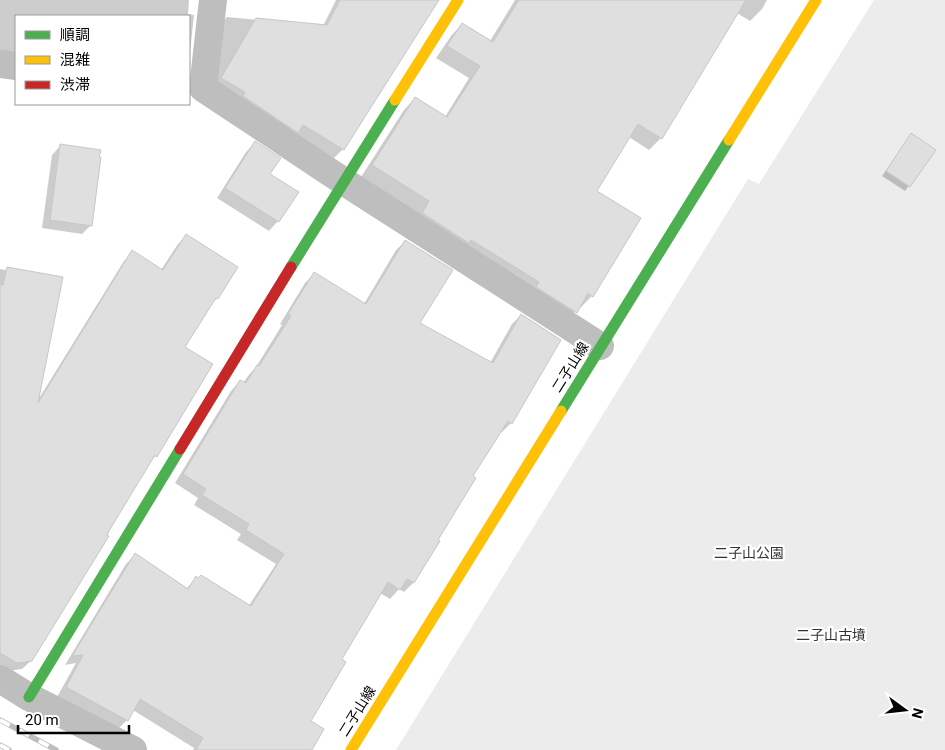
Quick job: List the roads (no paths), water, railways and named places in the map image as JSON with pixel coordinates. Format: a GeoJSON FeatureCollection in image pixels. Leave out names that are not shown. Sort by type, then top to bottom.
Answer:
{"type":"FeatureCollection","features":[{"type":"Feature","properties":{"kind":"street"},"geometry":{"type":"LineString","coordinates":[[213,0],[196,87],[600,346]]}},
{"type":"Feature","properties":{"kind":"street"},"geometry":{"type":"LineString","coordinates":[[29,697],[344,182],[458,0]]}},
{"type":"Feature","properties":{"kind":"street","name":"二子山線"},"geometry":{"type":"LineString","coordinates":[[351,750],[816,0]]}},
{"type":"Feature","properties":{"kind":"street"},"geometry":{"type":"LineString","coordinates":[[0,64],[15,66]]}},
{"type":"Feature","properties":{"kind":"street"},"geometry":{"type":"LineString","coordinates":[[0,679],[29,697],[133,750]]}},
{"type":"Feature","properties":{"kind":"railway"},"geometry":{"type":"LineString","coordinates":[[0,720],[56,750]]}},
{"type":"Feature","properties":{"kind":"railway"},"geometry":{"type":"LineString","coordinates":[[0,745],[9,750]]}},
{"type":"Feature","properties":{"kind":"park label","name":"二子山公園"},"geometry":{"type":"Point","coordinates":[749,553]}},
{"type":"Feature","properties":{"kind":"park label","name":"二子山古墳"},"geometry":{"type":"Point","coordinates":[831,635]}}]}
